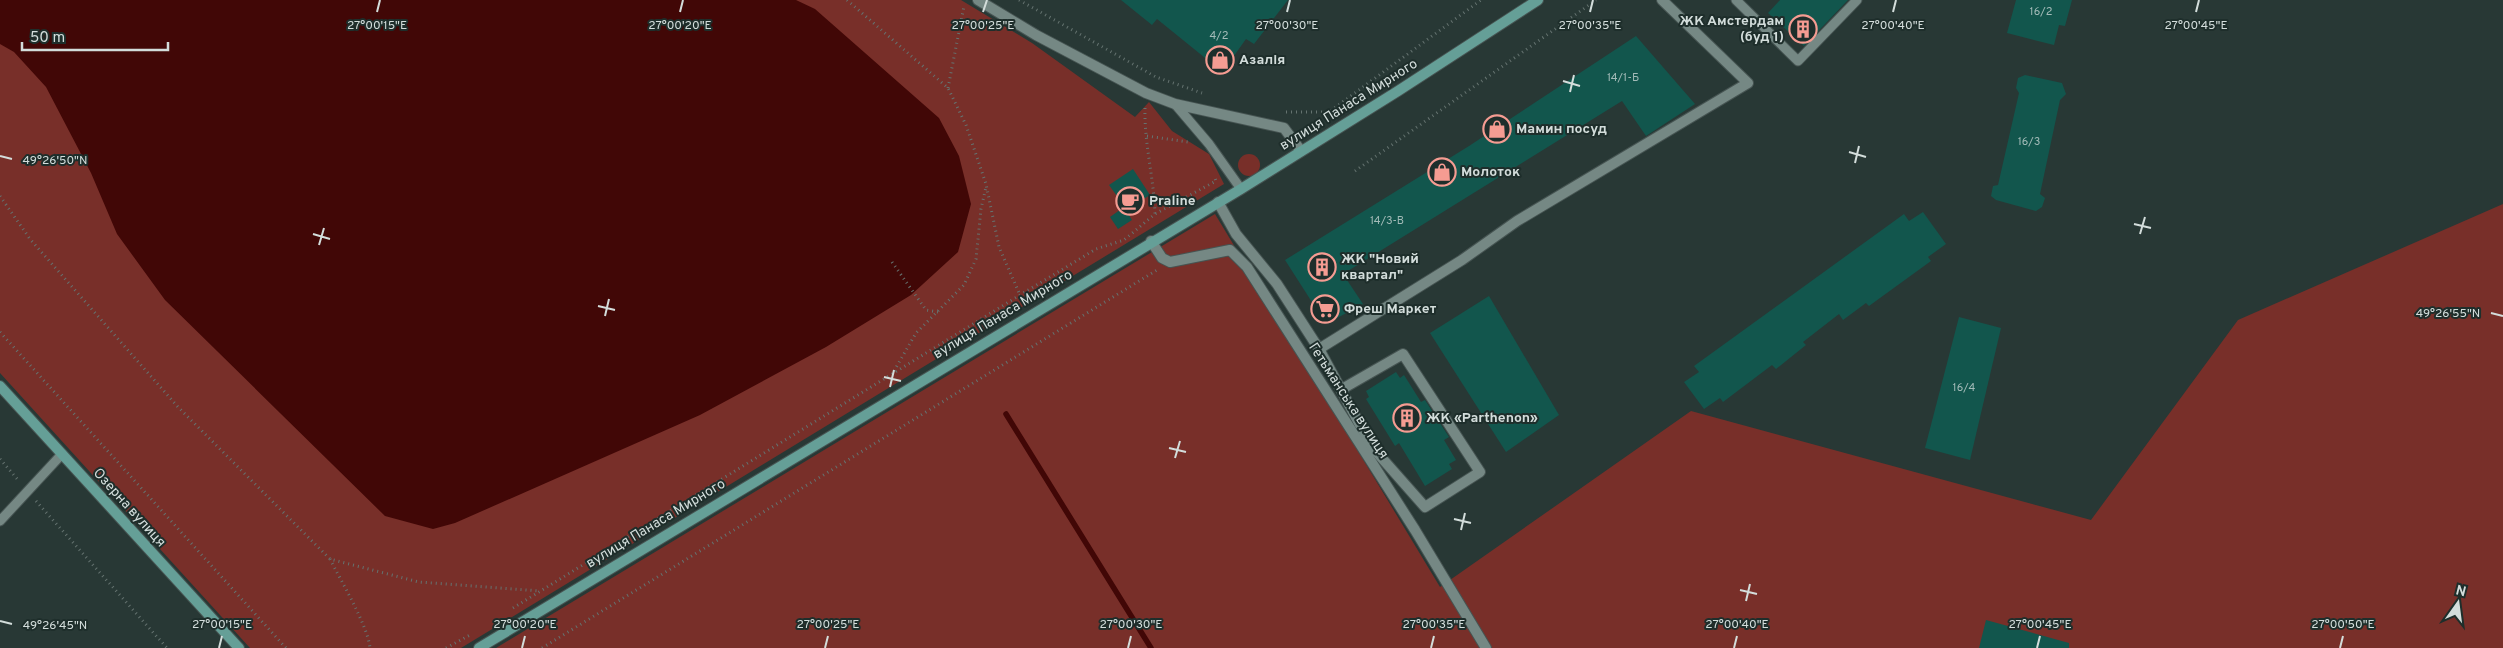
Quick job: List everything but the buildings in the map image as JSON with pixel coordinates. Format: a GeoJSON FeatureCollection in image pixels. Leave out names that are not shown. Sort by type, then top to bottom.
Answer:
{"type":"FeatureCollection","features":[{"type":"Feature","properties":{"kind":"main road","name":"вулиця Панаса Мирного"},"geometry":{"type":"LineString","coordinates":[[479,648],[1301,152],[1538,0]]}},
{"type":"Feature","properties":{"kind":"main road","name":"Озерна вулиця"},"geometry":{"type":"LineString","coordinates":[[0,386],[238,648]]}},
{"type":"Feature","properties":{"kind":"street"},"geometry":{"type":"LineString","coordinates":[[978,0],[1036,35],[1151,94],[1175,104],[1284,128],[1301,152]]}},
{"type":"Feature","properties":{"kind":"street"},"geometry":{"type":"LineString","coordinates":[[1319,349],[1462,260],[1517,221],[1748,83],[1662,0]]}},
{"type":"Feature","properties":{"kind":"street"},"geometry":{"type":"LineString","coordinates":[[1218,202],[1236,234],[1277,284],[1319,349],[1372,447],[1425,507],[1480,472],[1403,354],[1342,389]]}},
{"type":"Feature","properties":{"kind":"street"},"geometry":{"type":"LineString","coordinates":[[1151,241],[1162,258],[1170,262]]}},
{"type":"Feature","properties":{"kind":"street","name":"Гетьманська вулиця"},"geometry":{"type":"LineString","coordinates":[[1170,262],[1230,250],[1247,267],[1415,530],[1486,648]]}},
{"type":"Feature","properties":{"kind":"lane"},"geometry":{"type":"LineString","coordinates":[[1736,0],[1798,61],[1857,0]]}},
{"type":"Feature","properties":{"kind":"lane"},"geometry":{"type":"LineString","coordinates":[[1175,104],[1209,144],[1240,189]]}},
{"type":"Feature","properties":{"kind":"lane"},"geometry":{"type":"LineString","coordinates":[[0,521],[62,454]]}},
{"type":"Feature","properties":{"kind":"path"},"geometry":{"type":"LineString","coordinates":[[847,0],[948,88],[966,125],[986,184],[999,246],[1020,295]]}},
{"type":"Feature","properties":{"kind":"path"},"geometry":{"type":"LineString","coordinates":[[948,88],[965,0]]}},
{"type":"Feature","properties":{"kind":"path"},"geometry":{"type":"LineString","coordinates":[[1019,0],[1156,77],[1205,94]]}},
{"type":"Feature","properties":{"kind":"path"},"geometry":{"type":"LineString","coordinates":[[1283,112],[1300,114],[1329,112],[1481,0]]}},
{"type":"Feature","properties":{"kind":"path"},"geometry":{"type":"LineString","coordinates":[[1355,171],[1596,0]]}},
{"type":"Feature","properties":{"kind":"path"},"geometry":{"type":"LineString","coordinates":[[1154,214],[1154,185],[1145,109],[1156,77]]}},
{"type":"Feature","properties":{"kind":"path"},"geometry":{"type":"LineString","coordinates":[[1147,136],[1191,143]]}},
{"type":"Feature","properties":{"kind":"path"},"geometry":{"type":"LineString","coordinates":[[508,612],[893,372],[1096,249],[1124,240],[1154,214],[1216,181],[1214,172]]}},
{"type":"Feature","properties":{"kind":"path"},"geometry":{"type":"LineString","coordinates":[[893,372],[916,333],[964,285],[976,258],[981,209],[986,184]]}},
{"type":"Feature","properties":{"kind":"path"},"geometry":{"type":"LineString","coordinates":[[0,196],[30,239],[178,407],[330,559],[358,615],[370,648]]}},
{"type":"Feature","properties":{"kind":"path"},"geometry":{"type":"LineString","coordinates":[[892,262],[926,310],[938,312]]}},
{"type":"Feature","properties":{"kind":"path"},"geometry":{"type":"LineString","coordinates":[[542,648],[1170,262]]}},
{"type":"Feature","properties":{"kind":"path"},"geometry":{"type":"LineString","coordinates":[[0,332],[286,648]]}},
{"type":"Feature","properties":{"kind":"path"},"geometry":{"type":"LineString","coordinates":[[0,458],[27,491],[167,648]]}},
{"type":"Feature","properties":{"kind":"path"},"geometry":{"type":"LineString","coordinates":[[330,559],[419,582],[540,591]]}},
{"type":"Feature","properties":{"kind":"path"},"geometry":{"type":"LineString","coordinates":[[446,648],[475,632]]}},
{"type":"Feature","properties":{"kind":"shaded area"},"geometry":{"type":"Polygon","coordinates":[[[0,0],[961,0],[1032,43],[1135,117],[1149,102],[1172,131],[1209,154],[1224,184],[461,648],[250,648],[0,373],[0,0]]]}},
{"type":"Feature","properties":{"kind":"shaded area"},"geometry":{"type":"Polygon","coordinates":[[[0,0],[796,0],[815,9],[939,118],[959,156],[971,204],[958,252],[911,295],[826,347],[700,415],[455,523],[433,529],[385,516],[165,300],[117,234],[91,173],[46,87],[14,52],[0,44],[0,0]]]}},
{"type":"Feature","properties":{"kind":"shaded area"},"geometry":{"type":"Polygon","coordinates":[[[1249,154],[1259,161],[1260,165],[1253,175],[1249,176],[1239,169],[1238,165],[1245,155],[1249,154]]]}},
{"type":"Feature","properties":{"kind":"shaded area"},"geometry":{"type":"Polygon","coordinates":[[[2503,204],[2503,648],[496,648],[1215,214],[1440,587],[1691,411],[2091,520],[2238,320],[2503,204]]]}},
{"type":"Feature","properties":{"kind":"waterway"},"geometry":{"type":"LineString","coordinates":[[1006,414],[1151,648]]}},
{"type":"Feature","properties":{"kind":"place","name":"ЖК Амстердам (буд 1)"},"geometry":{"type":"Point","coordinates":[1803,29]}},
{"type":"Feature","properties":{"kind":"place","name":"Азалія"},"geometry":{"type":"Point","coordinates":[1220,60]}},
{"type":"Feature","properties":{"kind":"place","name":"Мамин посуд"},"geometry":{"type":"Point","coordinates":[1497,129]}},
{"type":"Feature","properties":{"kind":"place","name":"Молоток"},"geometry":{"type":"Point","coordinates":[1442,172]}},
{"type":"Feature","properties":{"kind":"place","name":"Praline"},"geometry":{"type":"Point","coordinates":[1130,201]}},
{"type":"Feature","properties":{"kind":"place","name":"ЖК \"Новий квартал\""},"geometry":{"type":"Point","coordinates":[1322,267]}},
{"type":"Feature","properties":{"kind":"place","name":"Фреш Маркет"},"geometry":{"type":"Point","coordinates":[1325,309]}},
{"type":"Feature","properties":{"kind":"place","name":"ЖК «Parthenon»"},"geometry":{"type":"Point","coordinates":[1407,418]}}]}
